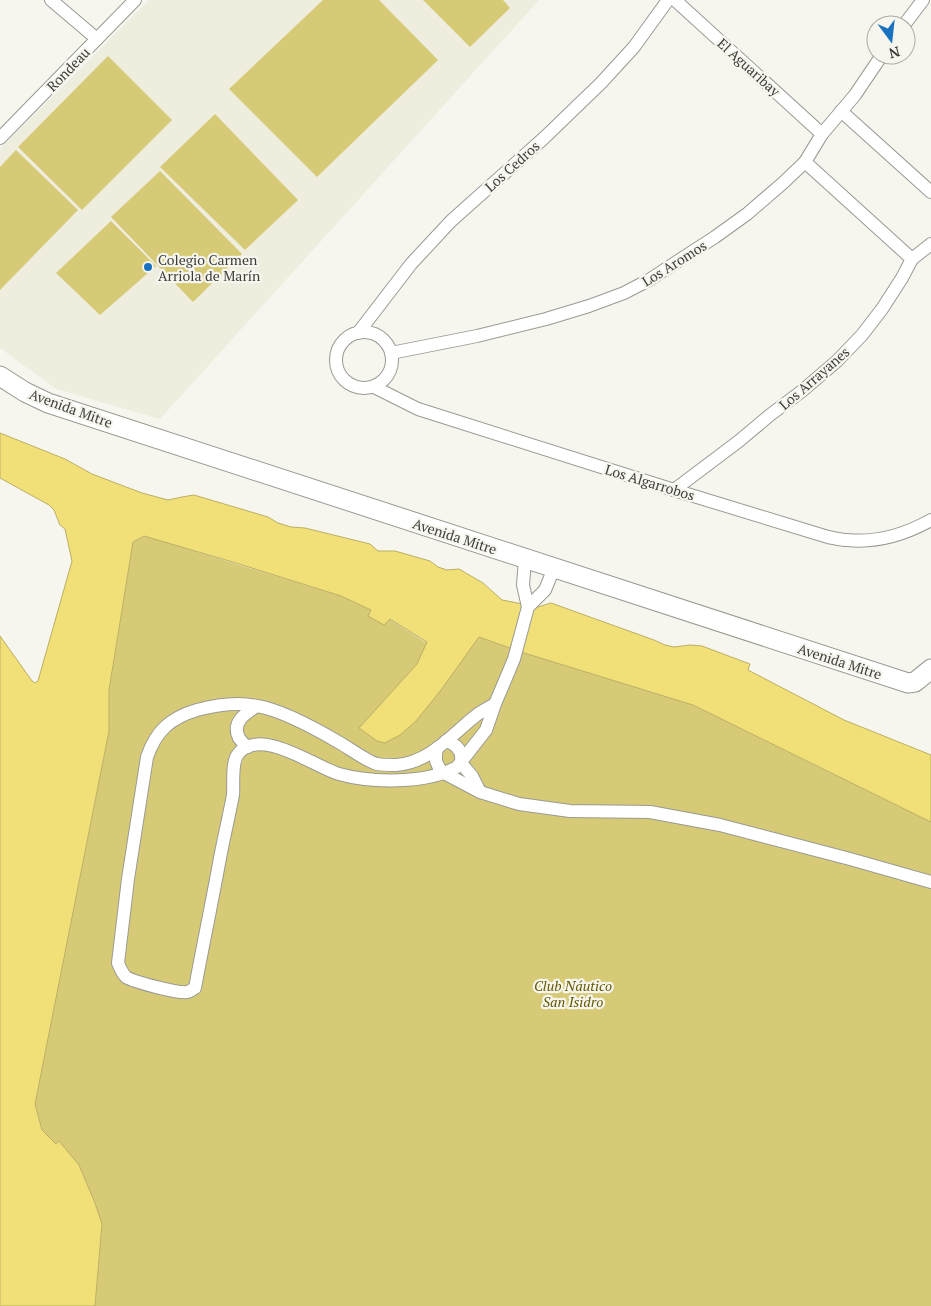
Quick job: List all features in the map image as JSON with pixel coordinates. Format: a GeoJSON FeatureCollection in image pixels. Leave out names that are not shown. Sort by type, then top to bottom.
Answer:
{"type":"FeatureCollection","features":[{"type":"Feature","properties":{"kind":"street"},"geometry":{"type":"LineString","coordinates":[[51,0],[97,39]]}},
{"type":"Feature","properties":{"kind":"street","name":"Rondeau"},"geometry":{"type":"LineString","coordinates":[[0,138],[136,0]]}},
{"type":"Feature","properties":{"kind":"street","name":"Los Cedros"},"geometry":{"type":"LineString","coordinates":[[374,386],[365,389],[356,388],[348,384],[341,377],[337,369],[336,360],[342,343],[358,333],[411,264],[451,221],[544,138],[601,83],[634,47],[668,0]]}},
{"type":"Feature","properties":{"kind":"street","name":"El Aguaribay"},"geometry":{"type":"LineString","coordinates":[[675,0],[822,134]]}},
{"type":"Feature","properties":{"kind":"street"},"geometry":{"type":"LineString","coordinates":[[912,15],[923,0]]}},
{"type":"Feature","properties":{"kind":"street","name":"Los Aromos"},"geometry":{"type":"LineString","coordinates":[[391,353],[477,336],[546,319],[624,293],[649,280],[715,237],[754,208],[783,183],[805,162],[822,134],[854,95],[875,65]]}},
{"type":"Feature","properties":{"kind":"street"},"geometry":{"type":"LineString","coordinates":[[841,111],[931,192]]}},
{"type":"Feature","properties":{"kind":"street"},"geometry":{"type":"LineString","coordinates":[[805,162],[912,259]]}},
{"type":"Feature","properties":{"kind":"street","name":"Los Arrayanes"},"geometry":{"type":"LineString","coordinates":[[674,490],[739,441],[837,361],[862,335],[882,309],[912,259],[931,244]]}},
{"type":"Feature","properties":{"kind":"street"},"geometry":{"type":"LineString","coordinates":[[358,333],[375,334],[388,345],[391,353],[391,369],[387,377],[374,386]]}},
{"type":"Feature","properties":{"kind":"street","name":"Avenida Mitre"},"geometry":{"type":"LineString","coordinates":[[0,376],[25,392],[48,403],[908,683],[915,682],[931,669]]}},
{"type":"Feature","properties":{"kind":"street","name":"Los Algarrobos"},"geometry":{"type":"LineString","coordinates":[[374,386],[418,410],[812,533],[847,540],[868,540],[915,529],[931,520]]}},
{"type":"Feature","properties":{"kind":"street"},"geometry":{"type":"LineString","coordinates":[[495,704],[479,713],[442,745],[416,760],[395,765],[375,764],[310,727],[279,712],[258,706],[242,704],[213,706],[186,714],[163,728],[152,744],[147,757],[118,963],[125,976],[133,980],[178,992],[187,992],[195,988],[233,794],[236,758],[239,753],[248,747],[266,745],[284,749],[337,773],[360,779],[390,781],[428,777],[451,771],[462,763],[486,730],[514,659],[527,610],[523,585],[525,558]]}},
{"type":"Feature","properties":{"kind":"street"},"geometry":{"type":"LineString","coordinates":[[527,610],[545,590],[554,568]]}},
{"type":"Feature","properties":{"kind":"street"},"geometry":{"type":"LineString","coordinates":[[248,747],[239,738],[238,723],[244,714],[258,706]]}},
{"type":"Feature","properties":{"kind":"street"},"geometry":{"type":"LineString","coordinates":[[480,792],[472,776],[462,763],[460,751],[456,746],[452,743],[442,745],[436,755],[436,761],[444,773],[480,792],[519,804],[570,811],[650,812],[720,825],[931,882]]}},
{"type":"Feature","properties":{"kind":"shaded area","name":"Colegio Carmen Arriola de Marín"},"geometry":{"type":"Polygon","coordinates":[[[149,0],[539,0],[160,419],[56,389],[0,348],[0,149],[149,0]]]}},
{"type":"Feature","properties":{"kind":"shaded area"},"geometry":{"type":"Polygon","coordinates":[[[0,433],[65,459],[92,474],[142,493],[168,500],[194,495],[268,517],[278,523],[291,527],[305,528],[370,544],[378,551],[395,551],[430,561],[438,567],[447,570],[459,569],[483,583],[502,600],[538,607],[551,603],[665,645],[674,647],[702,646],[750,664],[748,670],[844,720],[931,755],[931,822],[693,705],[521,652],[479,637],[416,721],[400,735],[385,743],[377,741],[359,728],[417,664],[427,642],[390,619],[384,625],[368,616],[371,610],[341,596],[144,536],[133,542],[109,690],[109,731],[35,1104],[42,1130],[56,1144],[59,1141],[79,1165],[102,1224],[95,1306],[0,1306],[0,636],[32,681],[35,683],[38,681],[72,561],[65,529],[60,525],[54,510],[49,505],[0,478],[0,433]]]}},
{"type":"Feature","properties":{"kind":"green space"},"geometry":{"type":"Polygon","coordinates":[[[323,0],[379,0],[438,60],[317,177],[229,89],[323,0]]]}},
{"type":"Feature","properties":{"kind":"green space"},"geometry":{"type":"Polygon","coordinates":[[[423,0],[503,0],[510,8],[470,47],[423,0]]]}},
{"type":"Feature","properties":{"kind":"green space"},"geometry":{"type":"Polygon","coordinates":[[[108,56],[172,120],[82,210],[18,147],[108,56]]]}},
{"type":"Feature","properties":{"kind":"green space"},"geometry":{"type":"Polygon","coordinates":[[[215,114],[298,200],[245,250],[160,167],[215,114]]]}},
{"type":"Feature","properties":{"kind":"green space"},"geometry":{"type":"Polygon","coordinates":[[[16,150],[78,210],[0,290],[0,167],[16,150]]]}},
{"type":"Feature","properties":{"kind":"green space"},"geometry":{"type":"Polygon","coordinates":[[[160,171],[242,254],[193,302],[111,217],[160,171]]]}},
{"type":"Feature","properties":{"kind":"green space"},"geometry":{"type":"Polygon","coordinates":[[[111,221],[156,266],[100,315],[56,273],[111,221]]]}},
{"type":"Feature","properties":{"kind":"green space","name":"Club Náutico San Isidro"},"geometry":{"type":"Polygon","coordinates":[[[145,536],[341,596],[371,610],[384,625],[389,619],[427,643],[417,664],[360,728],[377,741],[461,661],[479,637],[521,652],[693,705],[931,822],[931,1306],[95,1306],[102,1224],[95,1203],[59,1142],[56,1145],[42,1130],[35,1104],[109,731],[109,690],[133,542],[145,536]]]}},
{"type":"Feature","properties":{"kind":"place","name":"Colegio Carmen Arriola de Marín"},"geometry":{"type":"Point","coordinates":[148,267]}}]}
